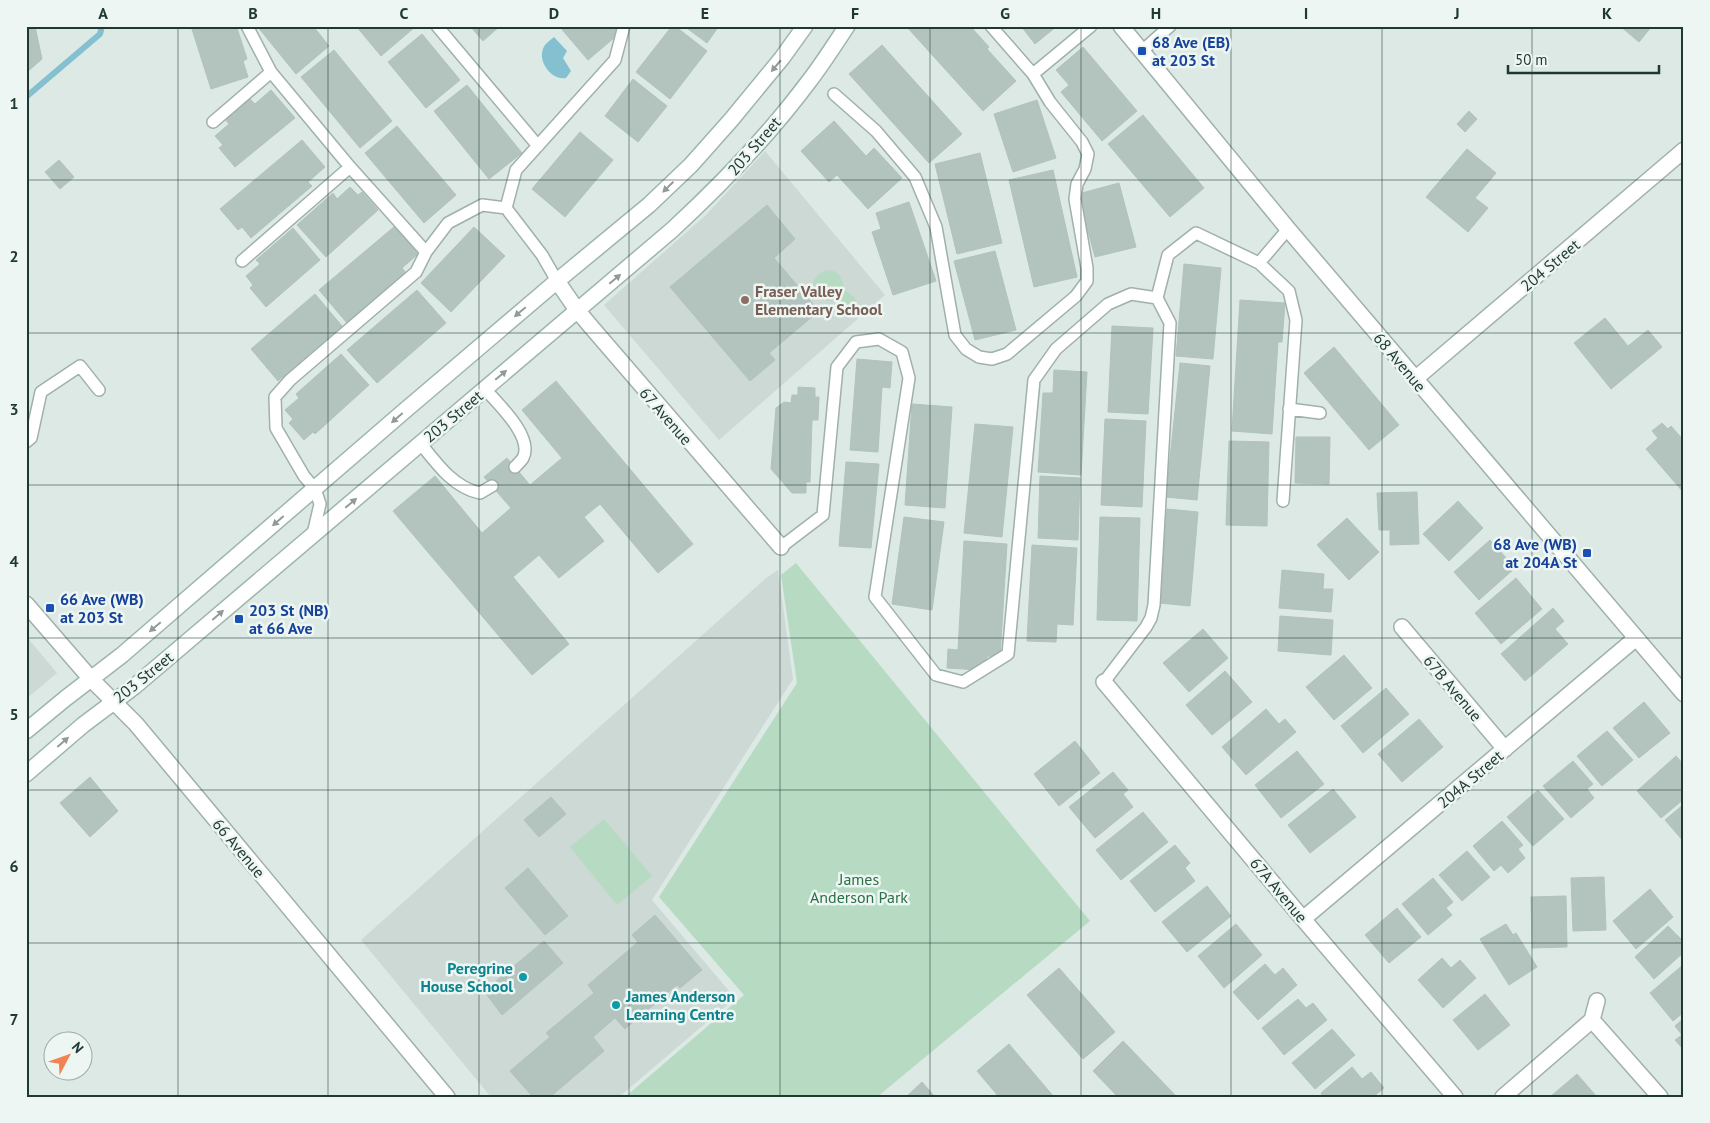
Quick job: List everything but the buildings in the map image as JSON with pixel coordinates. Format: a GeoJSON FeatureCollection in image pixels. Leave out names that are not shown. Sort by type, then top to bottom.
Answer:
{"type":"FeatureCollection","features":[{"type":"Feature","properties":{"kind":"street","name":"203 Street"},"geometry":{"type":"LineString","coordinates":[[26,731],[152,630],[557,281],[650,205],[691,165],[782,58],[804,26]]}},
{"type":"Feature","properties":{"kind":"street","name":"203 Street"},"geometry":{"type":"LineString","coordinates":[[26,774],[83,725],[134,686],[672,230],[717,189],[757,145],[810,80],[847,26]]}},
{"type":"Feature","properties":{"kind":"street","name":"68 Avenue"},"geometry":{"type":"LineString","coordinates":[[1121,26],[1288,230],[1684,694]]}},
{"type":"Feature","properties":{"kind":"street","name":"204 Street"},"geometry":{"type":"LineString","coordinates":[[1415,379],[1684,150]]}},
{"type":"Feature","properties":{"kind":"street","name":"67 Avenue"},"geometry":{"type":"LineString","coordinates":[[557,281],[577,310],[681,434],[781,547]]}},
{"type":"Feature","properties":{"kind":"street","name":"66 Avenue"},"geometry":{"type":"LineString","coordinates":[[26,604],[91,679],[136,724],[446,1097]]}},
{"type":"Feature","properties":{"kind":"street","name":"67B Avenue"},"geometry":{"type":"LineString","coordinates":[[1402,627],[1505,749]]}},
{"type":"Feature","properties":{"kind":"street","name":"204A Street"},"geometry":{"type":"LineString","coordinates":[[1303,919],[1636,638]]}},
{"type":"Feature","properties":{"kind":"street","name":"67A Avenue"},"geometry":{"type":"LineString","coordinates":[[1104,682],[1455,1097]]}},
{"type":"Feature","properties":{"kind":"street"},"geometry":{"type":"LineString","coordinates":[[1503,1097],[1592,1020],[1597,1001]]}},
{"type":"Feature","properties":{"kind":"street"},"geometry":{"type":"LineString","coordinates":[[1592,1020],[1660,1097]]}},
{"type":"Feature","properties":{"kind":"lane"},"geometry":{"type":"LineString","coordinates":[[247,26],[271,72],[350,167],[426,252]]}},
{"type":"Feature","properties":{"kind":"lane"},"geometry":{"type":"LineString","coordinates":[[437,26],[538,146]]}},
{"type":"Feature","properties":{"kind":"lane"},"geometry":{"type":"LineString","coordinates":[[506,208],[516,170],[615,60],[624,26]]}},
{"type":"Feature","properties":{"kind":"lane"},"geometry":{"type":"LineString","coordinates":[[834,94],[876,131],[915,176],[936,227],[955,335],[966,349],[979,356],[992,359],[1008,354],[1076,296],[1087,281],[1087,268],[1075,199],[1077,184],[1085,169],[1088,154],[1082,142],[1050,102],[1033,74],[991,26]]}},
{"type":"Feature","properties":{"kind":"lane"},"geometry":{"type":"LineString","coordinates":[[1033,74],[1091,26]]}},
{"type":"Feature","properties":{"kind":"lane"},"geometry":{"type":"LineString","coordinates":[[1142,51],[1170,26]]}},
{"type":"Feature","properties":{"kind":"lane"},"geometry":{"type":"LineString","coordinates":[[213,122],[271,72]]}},
{"type":"Feature","properties":{"kind":"lane"},"geometry":{"type":"LineString","coordinates":[[242,262],[350,167]]}},
{"type":"Feature","properties":{"kind":"lane"},"geometry":{"type":"LineString","coordinates":[[314,534],[320,504],[315,489],[304,476],[276,428],[275,397],[290,380],[416,272],[426,252],[448,223],[482,205],[506,208],[542,255],[557,281]]}},
{"type":"Feature","properties":{"kind":"lane"},"geometry":{"type":"LineString","coordinates":[[1259,263],[1288,230]]}},
{"type":"Feature","properties":{"kind":"lane"},"geometry":{"type":"LineString","coordinates":[[1104,682],[1146,627],[1151,618],[1154,605],[1170,323],[1157,298],[1168,255],[1196,233],[1259,263],[1289,291],[1296,320],[1283,501]]}},
{"type":"Feature","properties":{"kind":"lane"},"geometry":{"type":"LineString","coordinates":[[781,547],[823,515],[837,367],[856,342],[879,339],[902,352],[909,378],[875,597],[936,675],[963,682],[1008,654],[1034,380],[1056,349],[1108,304],[1131,294],[1157,298]]}},
{"type":"Feature","properties":{"kind":"lane"},"geometry":{"type":"LineString","coordinates":[[26,442],[31,438],[41,392],[80,366],[99,390]]}},
{"type":"Feature","properties":{"kind":"lane"},"geometry":{"type":"LineString","coordinates":[[485,389],[521,433],[525,446],[523,458],[515,467]]}},
{"type":"Feature","properties":{"kind":"lane"},"geometry":{"type":"LineString","coordinates":[[1289,409],[1320,413]]}},
{"type":"Feature","properties":{"kind":"lane"},"geometry":{"type":"LineString","coordinates":[[421,444],[448,475],[470,491],[480,493],[492,486]]}},
{"type":"Feature","properties":{"kind":"shaded area","name":"Fraser Valley Elementary School"},"geometry":{"type":"Polygon","coordinates":[[[765,151],[885,295],[719,440],[604,305],[706,215],[765,151]]]}},
{"type":"Feature","properties":{"kind":"shaded area"},"geometry":{"type":"Polygon","coordinates":[[[778,570],[793,679],[652,900],[735,998],[619,1097],[491,1097],[361,940],[765,579],[778,570]]]}},
{"type":"Feature","properties":{"kind":"shaded area"},"geometry":{"type":"Polygon","coordinates":[[[26,636],[57,673],[26,699],[26,636]]]}},
{"type":"Feature","properties":{"kind":"green space"},"geometry":{"type":"Polygon","coordinates":[[[828,270],[838,274],[845,290],[856,300],[856,305],[849,312],[841,311],[835,302],[827,301],[816,293],[813,283],[815,278],[820,273],[828,270]]]}},
{"type":"Feature","properties":{"kind":"green space","name":"James Anderson Park"},"geometry":{"type":"Polygon","coordinates":[[[796,563],[1090,921],[877,1097],[625,1097],[744,995],[659,897],[797,683],[781,575],[796,563]]]}},
{"type":"Feature","properties":{"kind":"green space"},"geometry":{"type":"Polygon","coordinates":[[[604,819],[652,876],[617,905],[570,847],[604,819]]]}},
{"type":"Feature","properties":{"kind":"water"},"geometry":{"type":"Polygon","coordinates":[[[554,37],[567,51],[563,58],[571,71],[566,78],[560,78],[550,73],[543,62],[542,51],[546,44],[554,37]]]}},
{"type":"Feature","properties":{"kind":"waterway"},"geometry":{"type":"LineString","coordinates":[[26,97],[100,34],[102,26]]}},
{"type":"Feature","properties":{"kind":"place","name":"68 Ave (EB) at 203 St"},"geometry":{"type":"Point","coordinates":[1142,51]}},
{"type":"Feature","properties":{"kind":"place","name":"Fraser Valley Elementary School"},"geometry":{"type":"Point","coordinates":[745,300]}},
{"type":"Feature","properties":{"kind":"place","name":"68 Ave (WB) at 204A St"},"geometry":{"type":"Point","coordinates":[1587,553]}},
{"type":"Feature","properties":{"kind":"place","name":"66 Ave (WB) at 203 St"},"geometry":{"type":"Point","coordinates":[50,608]}},
{"type":"Feature","properties":{"kind":"place","name":"203 St (NB) at 66 Ave"},"geometry":{"type":"Point","coordinates":[239,619]}},
{"type":"Feature","properties":{"kind":"place","name":"Peregrine House School"},"geometry":{"type":"Point","coordinates":[523,977]}},
{"type":"Feature","properties":{"kind":"place","name":"James Anderson Learning Centre"},"geometry":{"type":"Point","coordinates":[616,1005]}}]}
